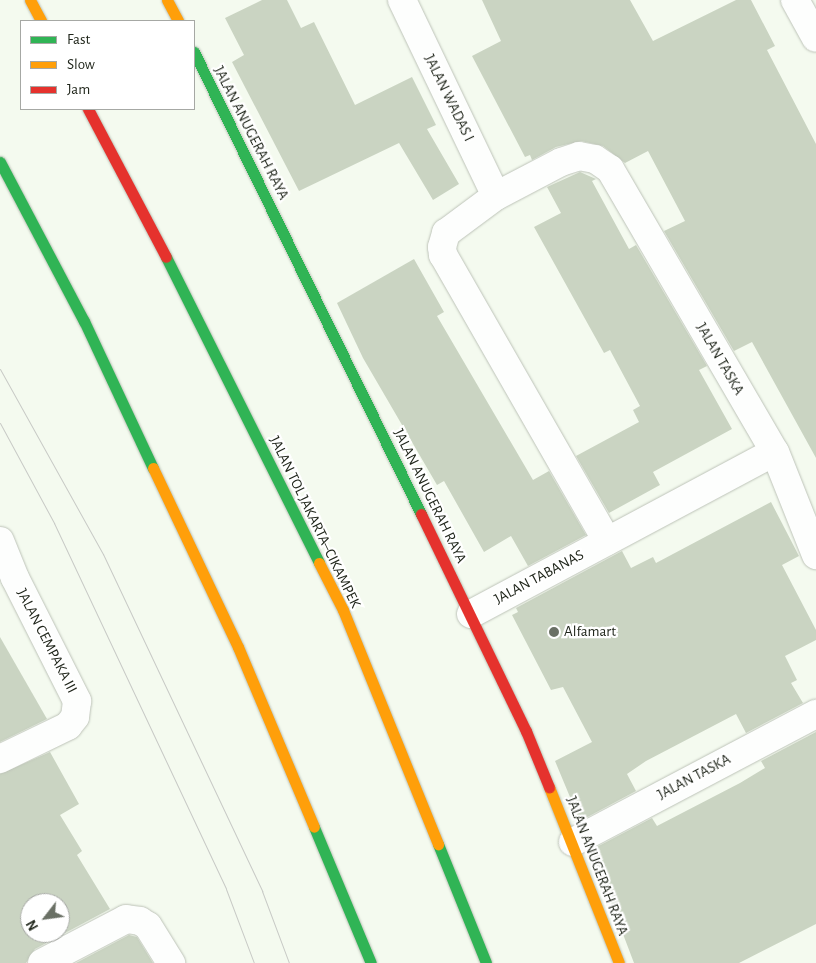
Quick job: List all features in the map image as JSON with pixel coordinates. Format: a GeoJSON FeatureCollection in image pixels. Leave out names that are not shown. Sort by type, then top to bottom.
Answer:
{"type":"FeatureCollection","features":[{"type":"Feature","properties":{"kind":"main road"},"geometry":{"type":"LineString","coordinates":[[30,0],[40,20]]}},
{"type":"Feature","properties":{"kind":"main road"},"geometry":{"type":"LineString","coordinates":[[167,0],[177,20]]}},
{"type":"Feature","properties":{"kind":"main road","name":"JALAN ANUGERAH RAYA"},"geometry":{"type":"LineString","coordinates":[[195,54],[471,614],[573,842],[619,963]]}},
{"type":"Feature","properties":{"kind":"main road","name":"JALAN TOL JAKARTA–CIKAMPEK"},"geometry":{"type":"LineString","coordinates":[[89,110],[177,278],[343,610],[486,963]]}},
{"type":"Feature","properties":{"kind":"main road"},"geometry":{"type":"LineString","coordinates":[[0,162],[84,322],[238,647],[371,963]]}},
{"type":"Feature","properties":{"kind":"street","name":"JALAN WADAS I"},"geometry":{"type":"LineString","coordinates":[[402,0],[496,196]]}},
{"type":"Feature","properties":{"kind":"street"},"geometry":{"type":"LineString","coordinates":[[795,0],[816,38]]}},
{"type":"Feature","properties":{"kind":"street","name":"JALAN TASKA"},"geometry":{"type":"LineString","coordinates":[[496,196],[560,162],[579,156],[595,158],[610,170],[775,452],[814,548]]}},
{"type":"Feature","properties":{"kind":"street"},"geometry":{"type":"LineString","coordinates":[[496,196],[446,234],[443,239],[443,256],[606,541]]}},
{"type":"Feature","properties":{"kind":"street","name":"JALAN TABANAS"},"geometry":{"type":"LineString","coordinates":[[471,614],[775,452]]}},
{"type":"Feature","properties":{"kind":"street","name":"JALAN CEMPAKA III"},"geometry":{"type":"LineString","coordinates":[[0,542],[77,701],[75,717],[68,726],[0,759]]}},
{"type":"Feature","properties":{"kind":"street","name":"JALAN TASKA"},"geometry":{"type":"LineString","coordinates":[[573,842],[816,714]]}},
{"type":"Feature","properties":{"kind":"street"},"geometry":{"type":"LineString","coordinates":[[42,963],[126,919],[140,921],[148,926],[171,963]]}},
{"type":"Feature","properties":{"kind":"building"},"geometry":{"type":"Polygon","coordinates":[[[262,0],[287,0],[301,28],[314,22],[355,105],[412,77],[436,125],[427,129],[459,184],[433,200],[399,143],[299,191],[232,62],[244,55],[225,18],[262,0]]]}},
{"type":"Feature","properties":{"kind":"building"},"geometry":{"type":"Polygon","coordinates":[[[482,0],[630,0],[653,41],[736,0],[751,0],[775,46],[767,50],[816,144],[816,458],[752,342],[734,351],[664,231],[685,221],[648,151],[625,163],[603,146],[581,141],[556,147],[532,160],[530,155],[525,157],[472,56],[501,41],[482,0]]]}},
{"type":"Feature","properties":{"kind":"building"},"geometry":{"type":"Polygon","coordinates":[[[580,172],[596,179],[592,181],[629,249],[636,245],[707,366],[699,370],[732,429],[653,472],[660,485],[609,513],[576,456],[639,422],[633,410],[640,406],[610,350],[604,353],[534,227],[561,213],[547,187],[580,172]]]}},
{"type":"Feature","properties":{"kind":"building"},"geometry":{"type":"Polygon","coordinates":[[[414,259],[444,312],[437,316],[533,480],[549,471],[586,535],[528,566],[511,536],[484,552],[444,481],[437,485],[363,358],[337,303],[414,259]]]}},
{"type":"Feature","properties":{"kind":"building"},"geometry":{"type":"Polygon","coordinates":[[[771,502],[799,556],[782,565],[816,630],[816,640],[785,656],[797,680],[791,683],[803,703],[746,733],[736,714],[646,761],[627,774],[636,791],[580,821],[555,761],[592,742],[563,687],[551,690],[512,615],[518,612],[516,608],[622,551],[631,568],[653,557],[656,563],[771,502]]]}},
{"type":"Feature","properties":{"kind":"building"},"geometry":{"type":"Polygon","coordinates":[[[0,637],[47,719],[0,742],[0,637]]]}},
{"type":"Feature","properties":{"kind":"building"},"geometry":{"type":"Polygon","coordinates":[[[816,732],[816,924],[739,963],[634,963],[591,850],[652,818],[657,826],[740,783],[765,768],[761,761],[816,732]]]}},
{"type":"Feature","properties":{"kind":"building"},"geometry":{"type":"Polygon","coordinates":[[[50,752],[79,804],[60,815],[82,851],[77,855],[110,909],[70,930],[70,893],[20,893],[20,943],[46,943],[35,949],[26,963],[0,963],[0,774],[50,752]]]}},
{"type":"Feature","properties":{"kind":"building"},"geometry":{"type":"Polygon","coordinates":[[[129,935],[137,937],[153,963],[76,963],[129,935]]]}},
{"type":"Feature","properties":{"kind":"tram line"},"geometry":{"type":"LineString","coordinates":[[0,369],[103,554],[262,891],[289,963]]}},
{"type":"Feature","properties":{"kind":"tram line"},"geometry":{"type":"LineString","coordinates":[[0,423],[54,523],[226,889],[254,963]]}},
{"type":"Feature","properties":{"kind":"traffic: fast"},"geometry":{"type":"LineString","coordinates":[[195,54],[421,514]]}},
{"type":"Feature","properties":{"kind":"traffic: fast"},"geometry":{"type":"LineString","coordinates":[[0,162],[84,321],[153,468]]}},
{"type":"Feature","properties":{"kind":"traffic: fast"},"geometry":{"type":"LineString","coordinates":[[166,257],[319,563]]}},
{"type":"Feature","properties":{"kind":"traffic: fast"},"geometry":{"type":"LineString","coordinates":[[314,827],[371,963]]}},
{"type":"Feature","properties":{"kind":"traffic: fast"},"geometry":{"type":"LineString","coordinates":[[438,844],[486,963]]}},
{"type":"Feature","properties":{"kind":"traffic: slow"},"geometry":{"type":"LineString","coordinates":[[30,0],[40,20]]}},
{"type":"Feature","properties":{"kind":"traffic: slow"},"geometry":{"type":"LineString","coordinates":[[167,0],[177,20]]}},
{"type":"Feature","properties":{"kind":"traffic: slow"},"geometry":{"type":"LineString","coordinates":[[153,468],[238,647],[314,827]]}},
{"type":"Feature","properties":{"kind":"traffic: slow"},"geometry":{"type":"LineString","coordinates":[[319,563],[343,610],[438,844]]}},
{"type":"Feature","properties":{"kind":"traffic: slow"},"geometry":{"type":"LineString","coordinates":[[549,787],[619,963]]}},
{"type":"Feature","properties":{"kind":"traffic: jam"},"geometry":{"type":"LineString","coordinates":[[89,110],[166,257]]}},
{"type":"Feature","properties":{"kind":"traffic: jam"},"geometry":{"type":"LineString","coordinates":[[421,514],[526,731],[549,787]]}},
{"type":"Feature","properties":{"kind":"place","name":"Alfamart"},"geometry":{"type":"Point","coordinates":[554,632]}}]}
